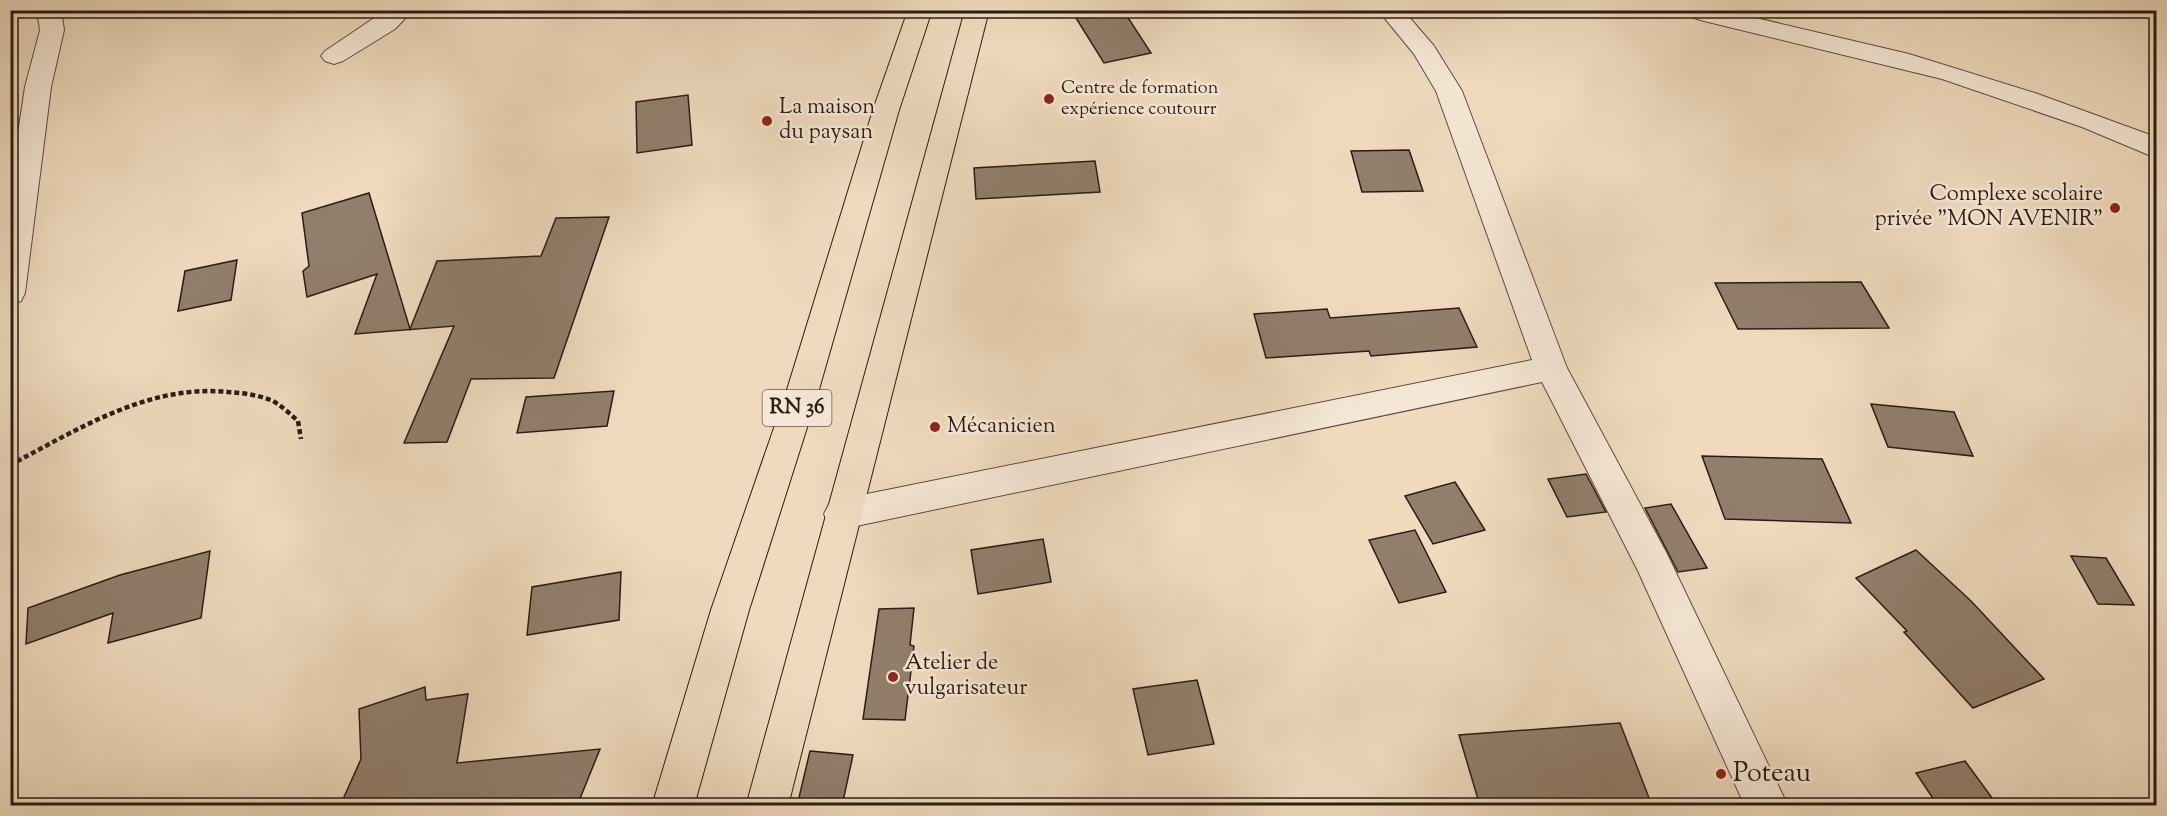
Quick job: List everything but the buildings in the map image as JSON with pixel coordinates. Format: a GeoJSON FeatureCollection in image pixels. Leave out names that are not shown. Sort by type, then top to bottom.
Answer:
{"type":"FeatureCollection","features":[{"type":"Feature","properties":{"kind":"main road","name":"RN 36"},"geometry":{"type":"LineString","coordinates":[[673,806],[730,610],[802,393],[886,110],[920,10]]}},
{"type":"Feature","properties":{"kind":"main road","name":"RN 36"},"geometry":{"type":"LineString","coordinates":[[767,806],[842,514],[977,10]]}},
{"type":"Feature","properties":{"kind":"street"},"geometry":{"type":"LineString","coordinates":[[10,293],[15,218],[38,87],[52,30],[49,10]]}},
{"type":"Feature","properties":{"kind":"street"},"geometry":{"type":"LineString","coordinates":[[334,56],[386,24],[401,10]]}},
{"type":"Feature","properties":{"kind":"street"},"geometry":{"type":"LineString","coordinates":[[1390,10],[1425,51],[1449,91],[1551,368],[1654,565],[1767,806]]}},
{"type":"Feature","properties":{"kind":"street"},"geometry":{"type":"LineString","coordinates":[[1693,10],[1738,24],[1849,47],[1929,67],[2129,134],[2157,149]]}},
{"type":"Feature","properties":{"kind":"street"},"geometry":{"type":"LineString","coordinates":[[2129,134],[2157,136]]}},
{"type":"Feature","properties":{"kind":"street"},"geometry":{"type":"LineString","coordinates":[[842,514],[1551,368]]}},
{"type":"Feature","properties":{"kind":"path"},"geometry":{"type":"LineString","coordinates":[[10,465],[110,417],[168,394],[229,393],[274,402],[298,421],[301,439]]}},
{"type":"Feature","properties":{"kind":"place","name":"Centre de formation expérience coutourr"},"geometry":{"type":"Point","coordinates":[1049,99]}},
{"type":"Feature","properties":{"kind":"place","name":"La maison du paysan"},"geometry":{"type":"Point","coordinates":[767,121]}},
{"type":"Feature","properties":{"kind":"place","name":"Complexe scolaire privée \"MON AVENIR\""},"geometry":{"type":"Point","coordinates":[2115,208]}},
{"type":"Feature","properties":{"kind":"place","name":"Mécanicien"},"geometry":{"type":"Point","coordinates":[935,427]}},
{"type":"Feature","properties":{"kind":"place","name":"Atelier de vulgarisateur"},"geometry":{"type":"Point","coordinates":[893,677]}},
{"type":"Feature","properties":{"kind":"place","name":"Poteau"},"geometry":{"type":"Point","coordinates":[1721,774]}}]}
